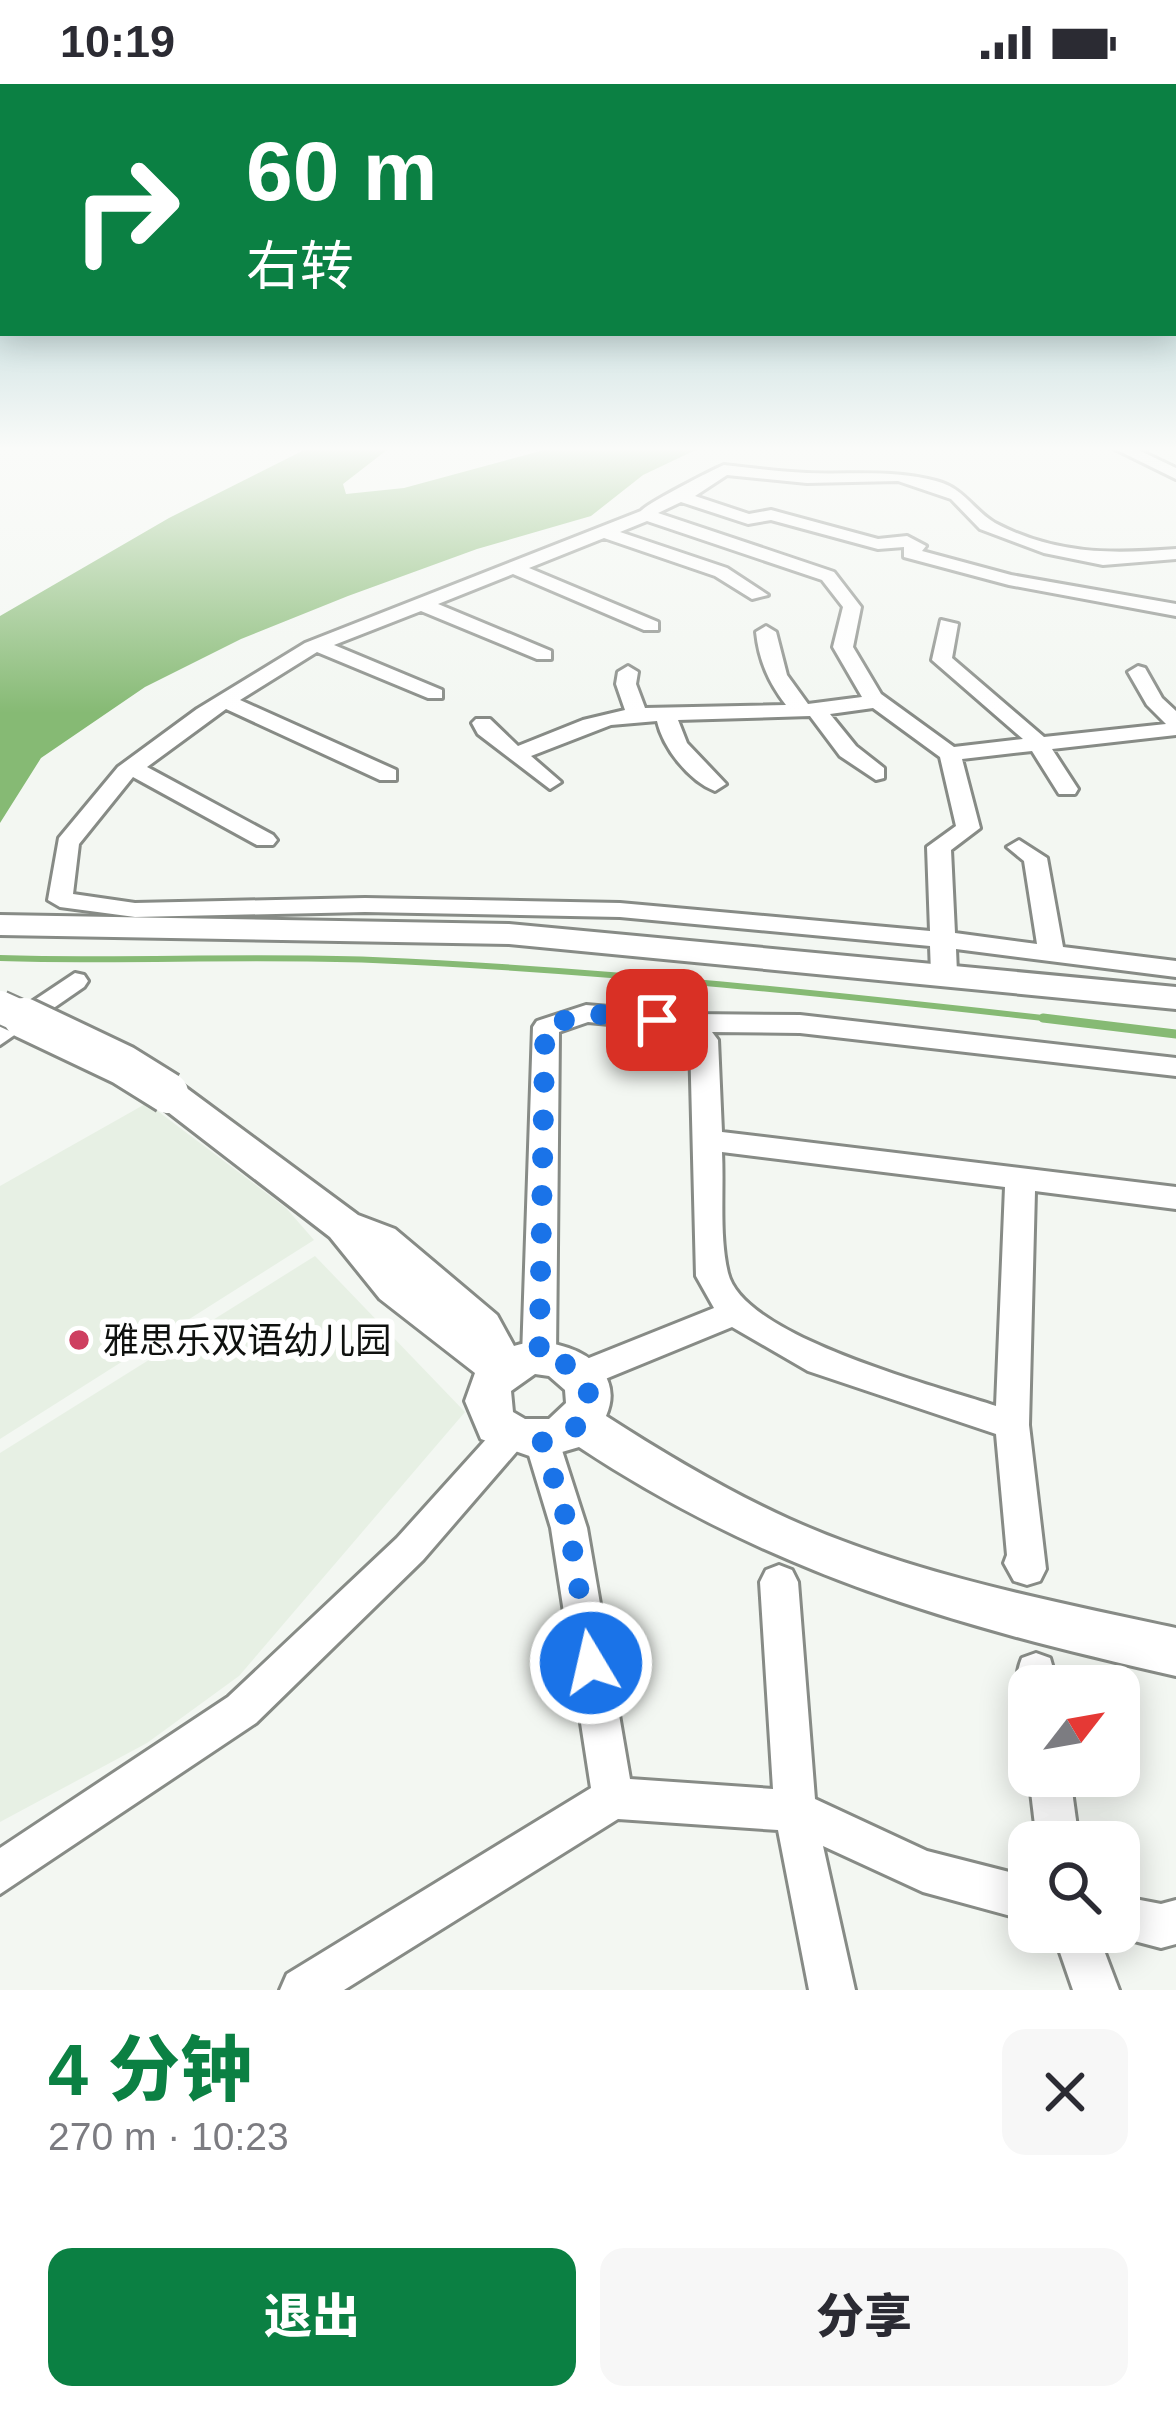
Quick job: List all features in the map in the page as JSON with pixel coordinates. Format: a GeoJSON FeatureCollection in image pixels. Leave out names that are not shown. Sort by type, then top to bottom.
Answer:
{"type":"FeatureCollection","features":[{"type":"Feature","properties":{"kind":"street"},"geometry":{"type":"LineString","coordinates":[[597,535],[316,646],[224,700],[133,768],[67,843],[60,900],[135,910],[365,905],[620,910],[945,956],[1176,998]]}},
{"type":"Feature","properties":{"kind":"street"},"geometry":{"type":"LineString","coordinates":[[613,535],[721,572],[759,595]]}},
{"type":"Feature","properties":{"kind":"street"},"geometry":{"type":"LineString","coordinates":[[706,535],[828,576],[852,607],[843,647],[877,701],[950,754],[968,828],[939,848],[945,956]]}},
{"type":"Feature","properties":{"kind":"street"},"geometry":{"type":"LineString","coordinates":[[846,535],[878,544],[907,541],[917,546],[910,553],[1010,580],[1176,610]]}},
{"type":"Feature","properties":{"kind":"street"},"geometry":{"type":"LineString","coordinates":[[1013,535],[1103,560],[1176,554]]}},
{"type":"Feature","properties":{"kind":"street"},"geometry":{"type":"LineString","coordinates":[[513,568],[651,626]]}},
{"type":"Feature","properties":{"kind":"street"},"geometry":{"type":"LineString","coordinates":[[422,604],[544,655]]}},
{"type":"Feature","properties":{"kind":"street"},"geometry":{"type":"LineString","coordinates":[[948,624],[942,660],[1033,737],[1067,789]]}},
{"type":"Feature","properties":{"kind":"street"},"geometry":{"type":"LineString","coordinates":[[766,632],[767,654],[786,695],[876,773]]}},
{"type":"Feature","properties":{"kind":"street"},"geometry":{"type":"LineString","coordinates":[[316,646],[435,694]]}},
{"type":"Feature","properties":{"kind":"street"},"geometry":{"type":"LineString","coordinates":[[628,672],[626,684],[637,715]]}},
{"type":"Feature","properties":{"kind":"street"},"geometry":{"type":"LineString","coordinates":[[1138,672],[1154,701],[1176,725]]}},
{"type":"Feature","properties":{"kind":"street"},"geometry":{"type":"LineString","coordinates":[[224,700],[388,775]]}},
{"type":"Feature","properties":{"kind":"street"},"geometry":{"type":"LineString","coordinates":[[515,755],[591,725],[637,715],[810,712],[877,701]]}},
{"type":"Feature","properties":{"kind":"street"},"geometry":{"type":"LineString","coordinates":[[667,717],[667,728],[691,762],[716,784]]}},
{"type":"Feature","properties":{"kind":"street"},"geometry":{"type":"LineString","coordinates":[[483,722],[489,734],[550,782]]}},
{"type":"Feature","properties":{"kind":"street"},"geometry":{"type":"LineString","coordinates":[[950,754],[1176,725]]}},
{"type":"Feature","properties":{"kind":"street"},"geometry":{"type":"LineString","coordinates":[[133,768],[265,840]]}},
{"type":"Feature","properties":{"kind":"street"},"geometry":{"type":"LineString","coordinates":[[1019,847],[1035,858],[1052,953]]}},
{"type":"Feature","properties":{"kind":"street"},"geometry":{"type":"LineString","coordinates":[[0,925],[450,931],[945,956],[1052,953],[1176,969]]}},
{"type":"Feature","properties":{"kind":"street"},"geometry":{"type":"LineString","coordinates":[[0,1036],[75,981]]}},
{"type":"Feature","properties":{"kind":"street"},"geometry":{"type":"LineString","coordinates":[[0,1007],[83,1044],[168,1093],[344,1226],[380,1240],[521,1363],[568,1365],[553,1419],[613,1798]]}},
{"type":"Feature","properties":{"kind":"street"},"geometry":{"type":"LineString","coordinates":[[1176,1066],[800,1024],[692,1023],[586,1013],[545,1027],[521,1363],[486,1399],[497,1426],[553,1419],[723,1510],[877,1574],[996,1613],[1176,1652]]}},
{"type":"Feature","properties":{"kind":"street"},"geometry":{"type":"LineString","coordinates":[[692,1023],[704,1040],[712,1276],[734,1313],[820,1362],[1012,1426]]}},
{"type":"Feature","properties":{"kind":"street"},"geometry":{"type":"LineString","coordinates":[[707,1140],[1176,1198]]}},
{"type":"Feature","properties":{"kind":"street"},"geometry":{"type":"LineString","coordinates":[[1020,1177],[1012,1426],[1027,1569],[1022,1563]]}},
{"type":"Feature","properties":{"kind":"street"},"geometry":{"type":"LineString","coordinates":[[0,1873],[242,1710],[553,1419],[734,1313]]}},
{"type":"Feature","properties":{"kind":"street"},"geometry":{"type":"LineString","coordinates":[[779,1582],[795,1811],[832,1990]]}},
{"type":"Feature","properties":{"kind":"street"},"geometry":{"type":"LineString","coordinates":[[303,1990],[613,1798],[795,1811],[923,1870],[1008,1893]]}},
{"type":"Feature","properties":{"kind":"street"},"geometry":{"type":"LineString","coordinates":[[1140,1922],[1161,1926],[1176,1922]]}},
{"type":"Feature","properties":{"kind":"street"},"geometry":{"type":"LineString","coordinates":[[1083,1953],[1096,1990]]}},
{"type":"Feature","properties":{"kind":"shaded area"},"geometry":{"type":"Polygon","coordinates":[[[140,535],[526,535],[348,596],[241,639],[145,687],[41,758],[0,823],[0,616],[140,535]]]}},
{"type":"Feature","properties":{"kind":"shaded area","name":"雅思乐双语幼儿园"},"geometry":{"type":"Polygon","coordinates":[[[147,1103],[286,1208],[314,1240],[0,1439],[0,1186],[147,1103]]]}},
{"type":"Feature","properties":{"kind":"shaded area"},"geometry":{"type":"Polygon","coordinates":[[[315,1256],[465,1412],[239,1676],[147,1743],[0,1822],[0,1453],[315,1256]]]}},
{"type":"Feature","properties":{"kind":"waterway"},"geometry":{"type":"LineString","coordinates":[[0,958],[460,964],[722,984],[1052,1019]]}},
{"type":"Feature","properties":{"kind":"waterway"},"geometry":{"type":"LineString","coordinates":[[1043,1018],[1052,1019]]}},
{"type":"Feature","properties":{"kind":"waterway"},"geometry":{"type":"LineString","coordinates":[[1052,1019],[1070,1021]]}},
{"type":"Feature","properties":{"kind":"waterway"},"geometry":{"type":"LineString","coordinates":[[1052,1019],[1176,1034]]}},
{"type":"Feature","properties":{"kind":"place","name":"雅思乐双语幼儿园"},"geometry":{"type":"Point","coordinates":[79,1340]}},
{"type":"Feature","properties":{"kind":"route"},"geometry":{"type":"LineString","coordinates":[[591,1663],[569,1528],[542,1441],[575,1428],[590,1401],[581,1375],[553,1358],[539,1357],[545,1027],[586,1013],[657,1020]]}}]}
